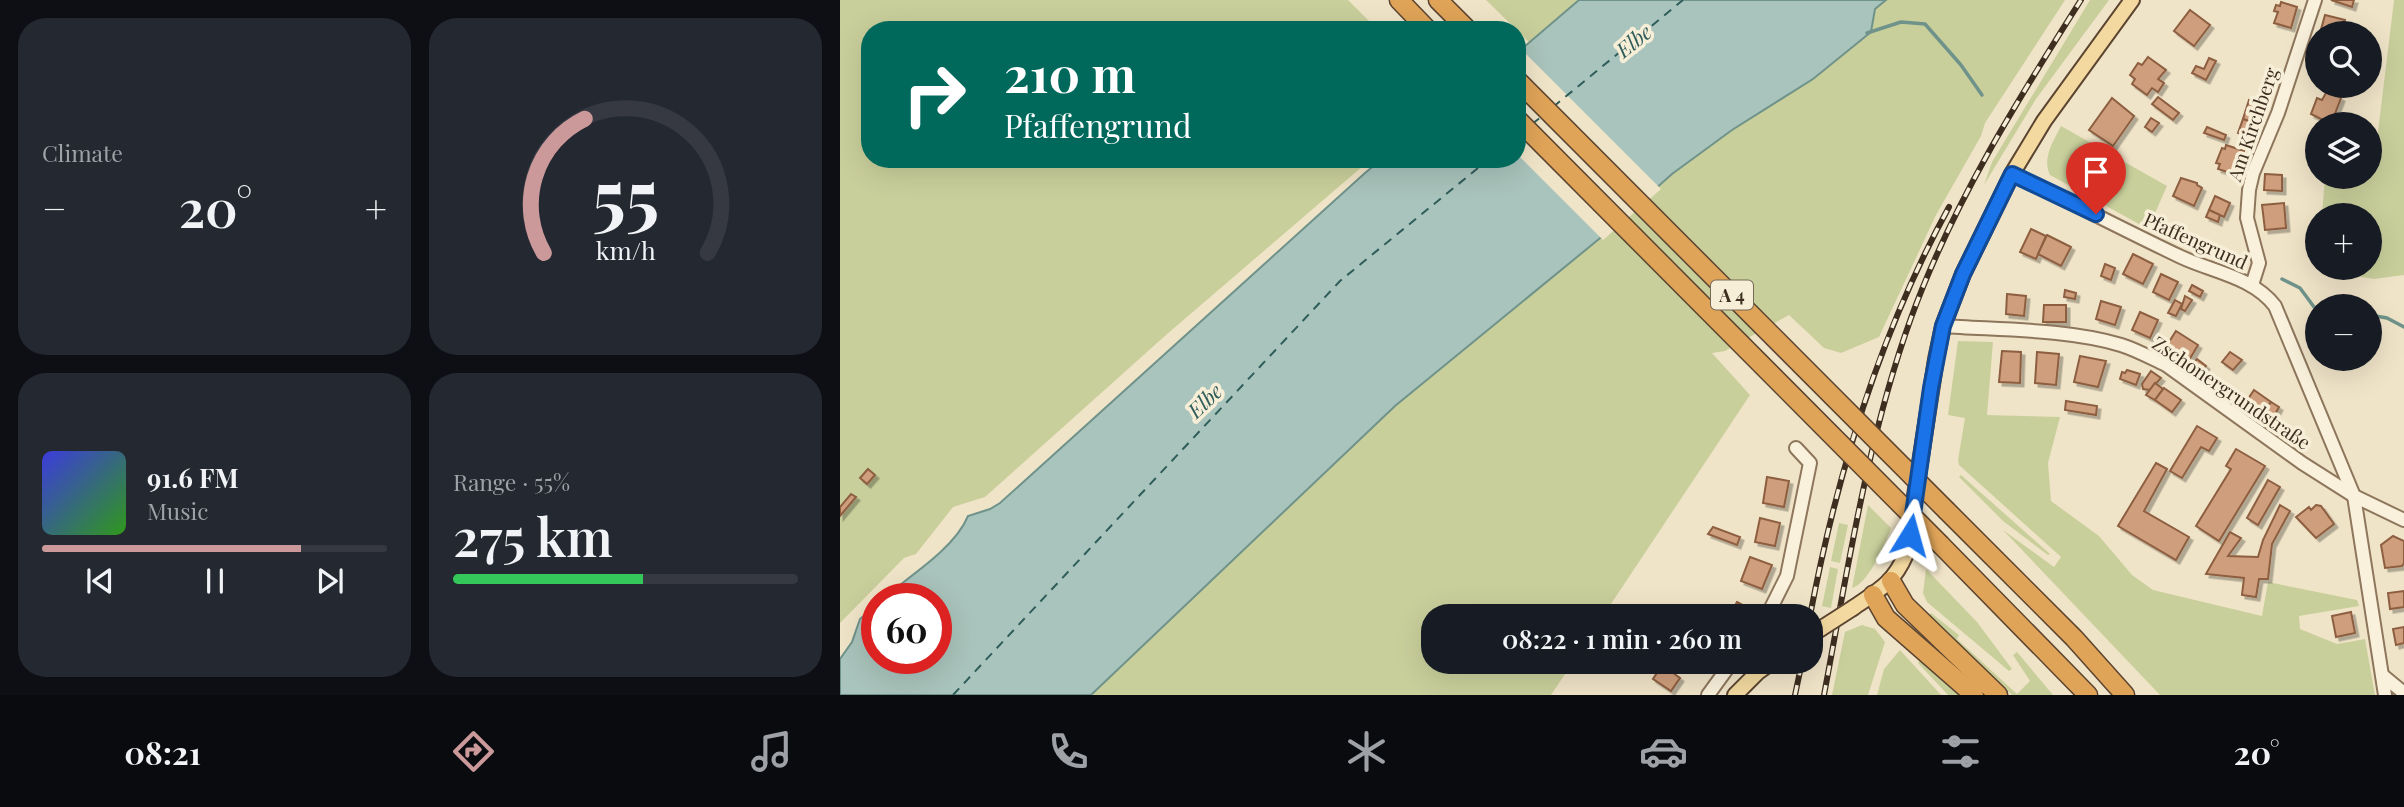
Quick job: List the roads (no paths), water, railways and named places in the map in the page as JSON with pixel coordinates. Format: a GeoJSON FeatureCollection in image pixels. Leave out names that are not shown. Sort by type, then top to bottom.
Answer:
{"type":"FeatureCollection","features":[{"type":"Feature","properties":{"kind":"highway"},"geometry":{"type":"LineString","coordinates":[[1399,0],[1419,21]]}},
{"type":"Feature","properties":{"kind":"highway"},"geometry":{"type":"LineString","coordinates":[[1438,0],[1459,21]]}},
{"type":"Feature","properties":{"kind":"highway","name":"A 4"},"geometry":{"type":"LineString","coordinates":[[1526,88],[2074,638],[2125,695]]}},
{"type":"Feature","properties":{"kind":"highway","name":"A 4"},"geometry":{"type":"LineString","coordinates":[[1526,128],[2088,695]]}},
{"type":"Feature","properties":{"kind":"highway"},"geometry":{"type":"LineString","coordinates":[[1891,581],[1905,605],[1998,695]]}},
{"type":"Feature","properties":{"kind":"highway"},"geometry":{"type":"LineString","coordinates":[[1873,595],[1886,618],[1974,695]]}},
{"type":"Feature","properties":{"kind":"main road"},"geometry":{"type":"LineString","coordinates":[[1823,627],[1873,595],[1898,573],[1910,535],[1931,388],[1943,326],[1963,274],[2012,174],[2064,91],[2132,0]]}},
{"type":"Feature","properties":{"kind":"main road"},"geometry":{"type":"LineString","coordinates":[[1735,695],[1756,674]]}},
{"type":"Feature","properties":{"kind":"street","name":"Am Kirchberg"},"geometry":{"type":"LineString","coordinates":[[2252,285],[2259,263],[2247,218],[2249,190],[2253,173],[2278,113],[2315,0]]}},
{"type":"Feature","properties":{"kind":"street","name":"Pfaffengrund"},"geometry":{"type":"LineString","coordinates":[[2012,174],[2195,263],[2252,285]]}},
{"type":"Feature","properties":{"kind":"street"},"geometry":{"type":"LineString","coordinates":[[2252,285],[2274,306],[2354,496],[2385,695]]}},
{"type":"Feature","properties":{"kind":"street","name":"Zschonergrundstraße"},"geometry":{"type":"LineString","coordinates":[[1943,326],[2088,337],[2143,353],[2166,365],[2302,463],[2354,496],[2404,520]]}},
{"type":"Feature","properties":{"kind":"street"},"geometry":{"type":"LineString","coordinates":[[1773,604],[1787,576],[1810,463],[1796,449]]}},
{"type":"Feature","properties":{"kind":"street"},"geometry":{"type":"LineString","coordinates":[[1708,695],[1723,674]]}},
{"type":"Feature","properties":{"kind":"street"},"geometry":{"type":"LineString","coordinates":[[2382,675],[2404,693]]}},
{"type":"Feature","properties":{"kind":"water","name":"Elbe"},"geometry":{"type":"Polygon","coordinates":[[[1579,0],[1886,0],[1875,9],[1871,32],[1813,79],[1732,130],[1672,174],[1599,239],[1395,406],[1091,695],[840,695],[840,659],[852,642],[861,618],[861,674],[952,674],[952,583],[902,583],[943,550],[962,528],[968,516],[1000,503],[1371,168],[1526,168],[1526,45],[1579,0]]]}},
{"type":"Feature","properties":{"kind":"waterway"},"geometry":{"type":"LineString","coordinates":[[1867,33],[1901,22],[1925,24],[1961,65],[1982,95]]}},
{"type":"Feature","properties":{"kind":"waterway"},"geometry":{"type":"LineString","coordinates":[[2282,279],[2300,288],[2305,295]]}},
{"type":"Feature","properties":{"kind":"waterway"},"geometry":{"type":"LineString","coordinates":[[2382,317],[2404,327]]}},
{"type":"Feature","properties":{"kind":"railway"},"geometry":{"type":"LineString","coordinates":[[1824,695],[1870,457],[1911,318],[1927,276],[1987,154],[2081,0]]}},
{"type":"Feature","properties":{"kind":"railway"},"geometry":{"type":"LineString","coordinates":[[1812,604],[1833,510],[1863,406],[1902,305],[1949,207]]}},
{"type":"Feature","properties":{"kind":"railway"},"geometry":{"type":"LineString","coordinates":[[1795,695],[1799,674]]}}]}
